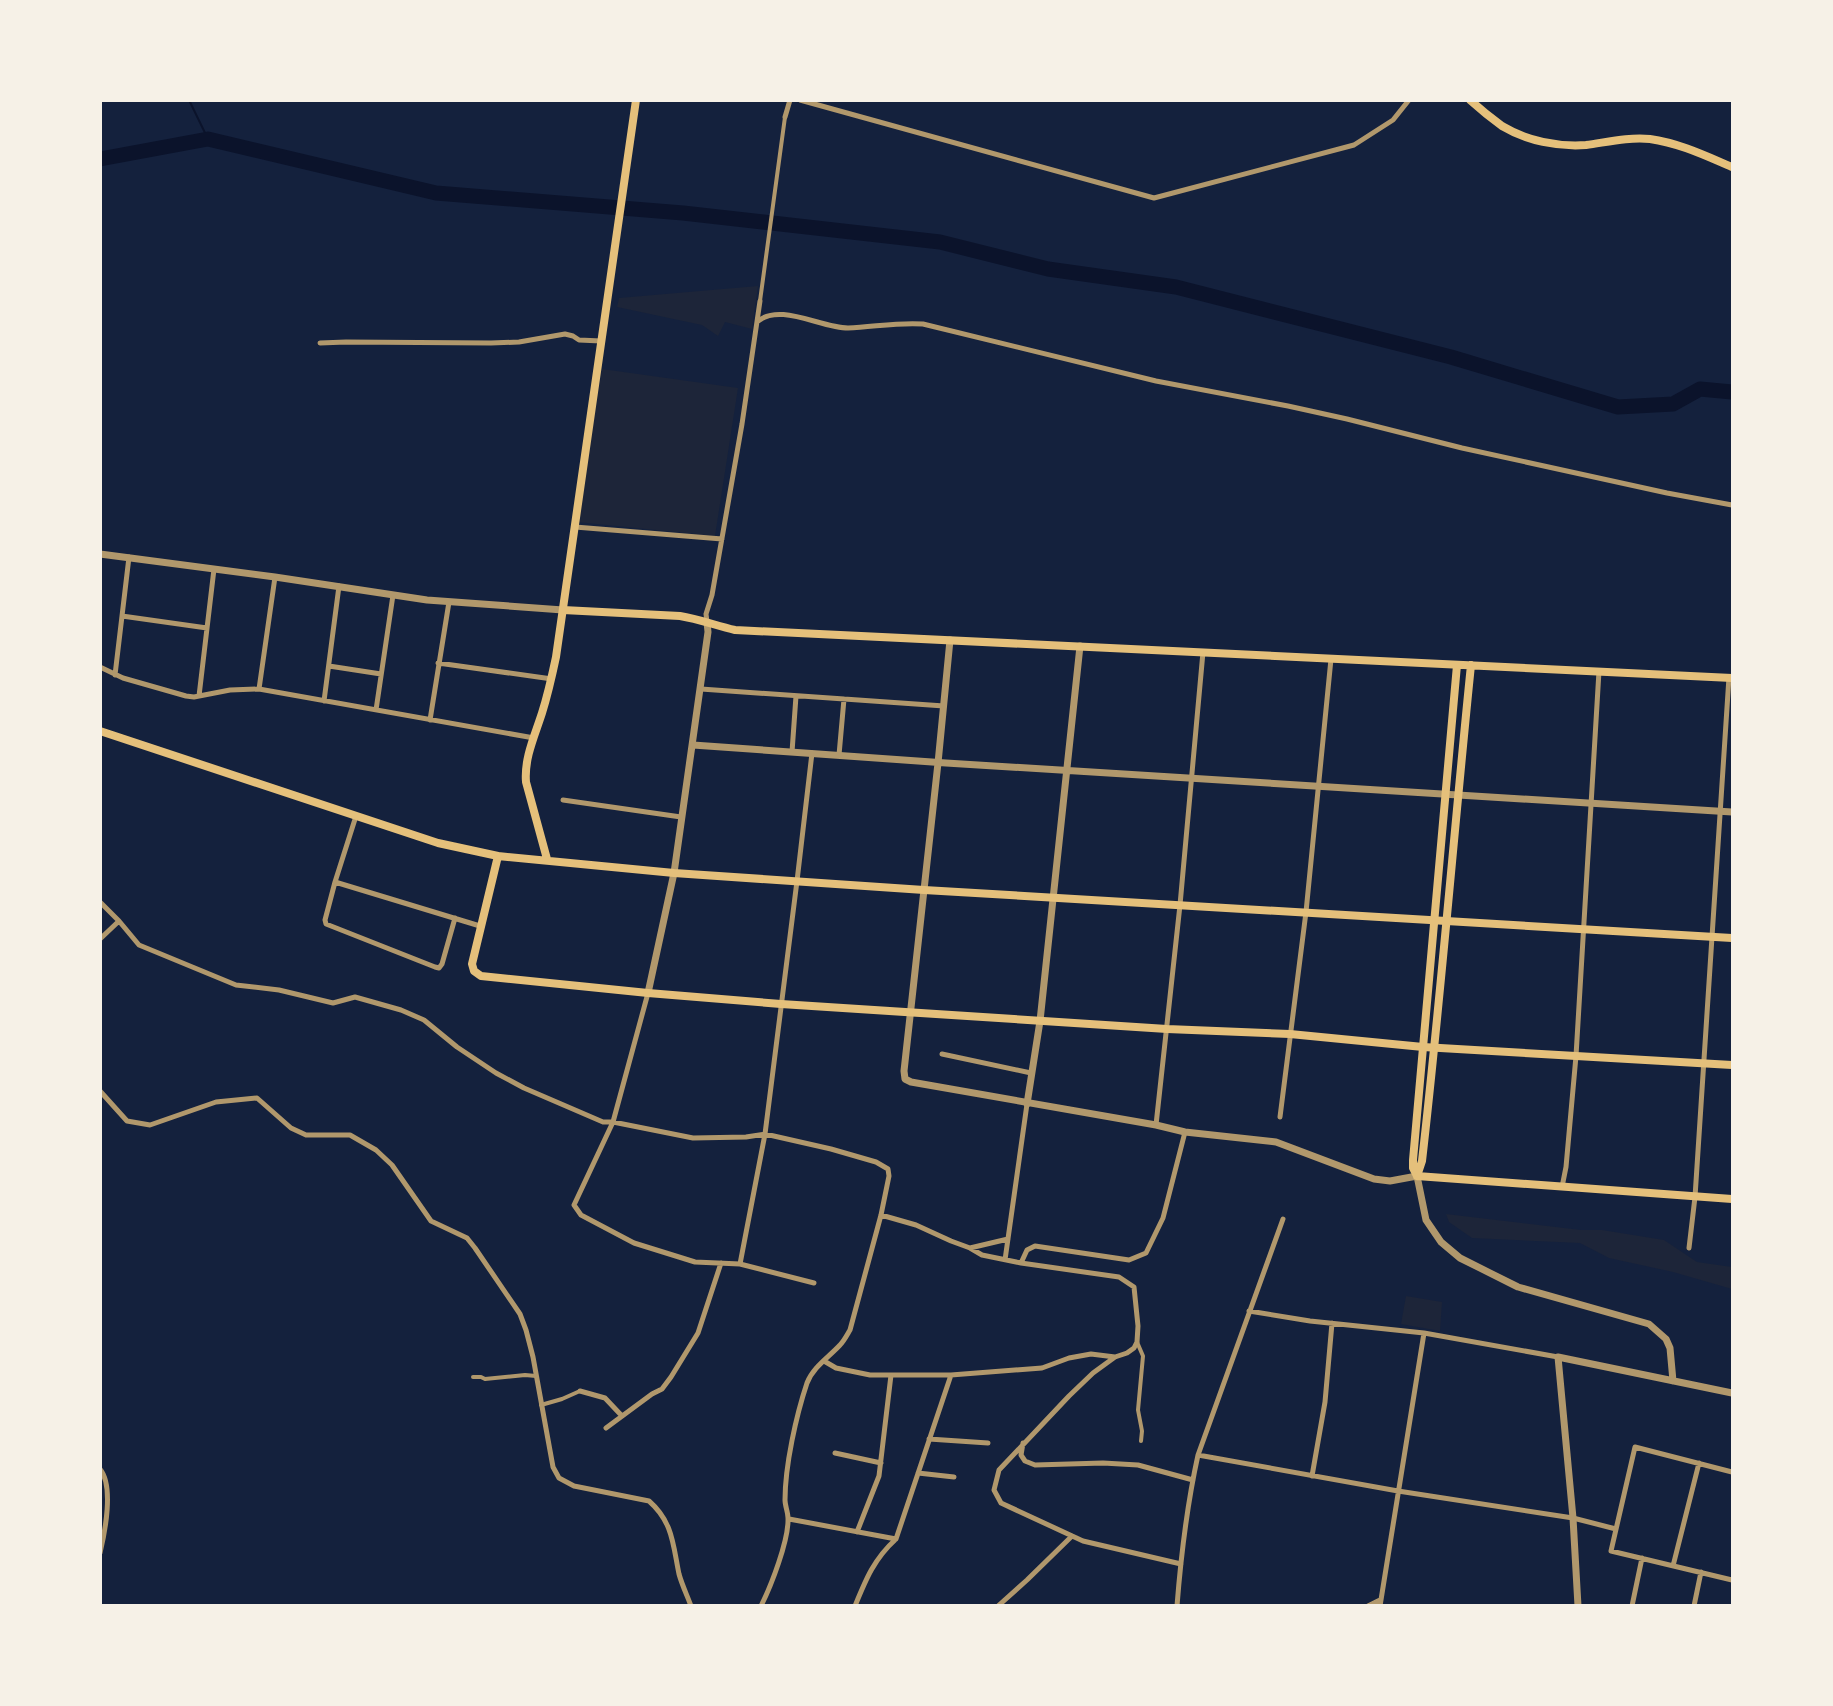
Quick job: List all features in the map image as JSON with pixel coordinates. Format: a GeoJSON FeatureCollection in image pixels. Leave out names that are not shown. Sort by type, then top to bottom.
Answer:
{"type":"FeatureCollection","features":[{"type":"Feature","properties":{"kind":"main road"},"geometry":{"type":"LineString","coordinates":[[547,860],[526,782],[527,762],[552,678],[564,610],[636,100]]}},
{"type":"Feature","properties":{"kind":"main road"},"geometry":{"type":"LineString","coordinates":[[1470,100],[1502,126],[1534,140],[1570,145],[1595,144],[1617,139],[1650,139],[1682,147],[1732,167]]}},
{"type":"Feature","properties":{"kind":"main road"},"geometry":{"type":"LineString","coordinates":[[564,610],[680,616],[735,630],[1731,677]]}},
{"type":"Feature","properties":{"kind":"main road"},"geometry":{"type":"LineString","coordinates":[[1417,1176],[1413,1168],[1413,1160],[1457,665]]}},
{"type":"Feature","properties":{"kind":"main road"},"geometry":{"type":"LineString","coordinates":[[1417,1176],[1422,1161],[1448,921],[1471,665]]}},
{"type":"Feature","properties":{"kind":"main road"},"geometry":{"type":"LineString","coordinates":[[100,731],[438,843],[498,856],[674,873],[924,890],[1732,938]]}},
{"type":"Feature","properties":{"kind":"main road"},"geometry":{"type":"LineString","coordinates":[[498,856],[472,964],[478,975],[781,1004],[1167,1029],[1290,1034],[1423,1047],[1732,1065]]}},
{"type":"Feature","properties":{"kind":"main road"},"geometry":{"type":"LineString","coordinates":[[1417,1176],[1732,1199]]}},
{"type":"Feature","properties":{"kind":"street"},"geometry":{"type":"LineString","coordinates":[[790,100],[785,117],[742,423],[712,595],[706,614],[708,632],[674,873],[648,993],[613,1122],[574,1205],[580,1215],[634,1243],[694,1262],[740,1264],[814,1283]]}},
{"type":"Feature","properties":{"kind":"street"},"geometry":{"type":"LineString","coordinates":[[800,100],[1154,198],[1354,145],[1393,120],[1409,100]]}},
{"type":"Feature","properties":{"kind":"street"},"geometry":{"type":"LineString","coordinates":[[757,322],[768,316],[783,315],[846,328],[903,322],[923,324],[1156,381],[1308,411],[1462,448],[1732,505]]}},
{"type":"Feature","properties":{"kind":"street"},"geometry":{"type":"LineString","coordinates":[[320,343],[519,342],[565,334],[579,340],[601,341]]}},
{"type":"Feature","properties":{"kind":"street"},"geometry":{"type":"LineString","coordinates":[[575,527],[722,539]]}},
{"type":"Feature","properties":{"kind":"street"},"geometry":{"type":"LineString","coordinates":[[100,554],[449,602],[564,610]]}},
{"type":"Feature","properties":{"kind":"street"},"geometry":{"type":"LineString","coordinates":[[115,675],[129,557]]}},
{"type":"Feature","properties":{"kind":"street"},"geometry":{"type":"LineString","coordinates":[[199,696],[214,569]]}},
{"type":"Feature","properties":{"kind":"street"},"geometry":{"type":"LineString","coordinates":[[259,689],[275,577]]}},
{"type":"Feature","properties":{"kind":"street"},"geometry":{"type":"LineString","coordinates":[[324,701],[339,586]]}},
{"type":"Feature","properties":{"kind":"street"},"geometry":{"type":"LineString","coordinates":[[375,710],[393,595]]}},
{"type":"Feature","properties":{"kind":"street"},"geometry":{"type":"LineString","coordinates":[[430,720],[449,602]]}},
{"type":"Feature","properties":{"kind":"street"},"geometry":{"type":"LineString","coordinates":[[123,616],[207,628]]}},
{"type":"Feature","properties":{"kind":"street"},"geometry":{"type":"LineString","coordinates":[[950,640],[904,1071],[905,1079],[1027,1104],[1156,1125],[1185,1132],[1276,1142],[1374,1179],[1390,1181],[1417,1176],[1426,1220],[1441,1242],[1460,1258],[1518,1287],[1649,1324],[1666,1339],[1670,1347],[1673,1381]]}},
{"type":"Feature","properties":{"kind":"street"},"geometry":{"type":"LineString","coordinates":[[1005,1260],[1030,1073],[1040,1021],[1080,646]]}},
{"type":"Feature","properties":{"kind":"street"},"geometry":{"type":"LineString","coordinates":[[1156,1125],[1180,905],[1203,652]]}},
{"type":"Feature","properties":{"kind":"street"},"geometry":{"type":"LineString","coordinates":[[1280,1117],[1306,912],[1331,659]]}},
{"type":"Feature","properties":{"kind":"street"},"geometry":{"type":"LineString","coordinates":[[438,663],[552,678]]}},
{"type":"Feature","properties":{"kind":"street"},"geometry":{"type":"LineString","coordinates":[[329,666],[381,674]]}},
{"type":"Feature","properties":{"kind":"street"},"geometry":{"type":"LineString","coordinates":[[100,667],[115,675],[180,695],[199,696],[230,690],[259,689],[534,738]]}},
{"type":"Feature","properties":{"kind":"street"},"geometry":{"type":"LineString","coordinates":[[1562,1187],[1566,1167],[1576,1056],[1599,671]]}},
{"type":"Feature","properties":{"kind":"street"},"geometry":{"type":"LineString","coordinates":[[1689,1248],[1695,1197],[1731,677]]}},
{"type":"Feature","properties":{"kind":"street"},"geometry":{"type":"LineString","coordinates":[[700,689],[944,706]]}},
{"type":"Feature","properties":{"kind":"street"},"geometry":{"type":"LineString","coordinates":[[792,752],[796,696]]}},
{"type":"Feature","properties":{"kind":"street"},"geometry":{"type":"LineString","coordinates":[[839,755],[844,699]]}},
{"type":"Feature","properties":{"kind":"street"},"geometry":{"type":"LineString","coordinates":[[693,745],[938,763],[1732,812]]}},
{"type":"Feature","properties":{"kind":"street"},"geometry":{"type":"LineString","coordinates":[[740,1264],[765,1134],[812,753]]}},
{"type":"Feature","properties":{"kind":"street"},"geometry":{"type":"LineString","coordinates":[[563,800],[681,817]]}},
{"type":"Feature","properties":{"kind":"street"},"geometry":{"type":"LineString","coordinates":[[356,816],[335,882],[325,920],[326,924],[439,968],[455,918]]}},
{"type":"Feature","properties":{"kind":"street"},"geometry":{"type":"LineString","coordinates":[[335,882],[480,926]]}},
{"type":"Feature","properties":{"kind":"street"},"geometry":{"type":"LineString","coordinates":[[100,902],[139,945],[236,985],[279,990],[333,1004],[355,997],[401,1010],[424,1020],[471,1057],[524,1088],[603,1122],[693,1138],[746,1137],[765,1134],[876,1161],[888,1169],[889,1176],[881,1215],[850,1330],[842,1343],[818,1366],[808,1381],[794,1432],[785,1502],[789,1519],[786,1535],[772,1584],[761,1605]]}},
{"type":"Feature","properties":{"kind":"street"},"geometry":{"type":"LineString","coordinates":[[100,939],[119,921]]}},
{"type":"Feature","properties":{"kind":"street"},"geometry":{"type":"LineString","coordinates":[[942,1054],[1030,1073]]}},
{"type":"Feature","properties":{"kind":"street"},"geometry":{"type":"LineString","coordinates":[[100,1090],[127,1121],[150,1125],[216,1102],[256,1098],[291,1128],[306,1135],[350,1135],[376,1150],[392,1165],[431,1221],[467,1238],[520,1314],[531,1348],[553,1467],[559,1478],[574,1486],[649,1502],[655,1507],[667,1523],[673,1537],[680,1576],[691,1605]]}},
{"type":"Feature","properties":{"kind":"street"},"geometry":{"type":"LineString","coordinates":[[1021,1263],[1027,1250],[1035,1246],[1129,1260],[1146,1253],[1163,1218],[1185,1132]]}},
{"type":"Feature","properties":{"kind":"street"},"geometry":{"type":"LineString","coordinates":[[881,1215],[916,1225],[982,1254],[1021,1263],[1119,1277],[1134,1287],[1137,1306],[1137,1342],[1143,1356],[1138,1410],[1142,1431],[1141,1441]]}},
{"type":"Feature","properties":{"kind":"street"},"geometry":{"type":"LineString","coordinates":[[1177,1605],[1198,1455],[1283,1219]]}},
{"type":"Feature","properties":{"kind":"street"},"geometry":{"type":"LineString","coordinates":[[970,1248],[1008,1239]]}},
{"type":"Feature","properties":{"kind":"street"},"geometry":{"type":"LineString","coordinates":[[606,1428],[662,1389],[671,1377],[698,1333],[722,1263]]}},
{"type":"Feature","properties":{"kind":"street"},"geometry":{"type":"LineString","coordinates":[[1249,1311],[1424,1333],[1558,1357],[1732,1394]]}},
{"type":"Feature","properties":{"kind":"street"},"geometry":{"type":"LineString","coordinates":[[1312,1476],[1325,1402],[1332,1323]]}},
{"type":"Feature","properties":{"kind":"street"},"geometry":{"type":"LineString","coordinates":[[1368,1605],[1380,1603],[1424,1333]]}},
{"type":"Feature","properties":{"kind":"street"},"geometry":{"type":"LineString","coordinates":[[1137,1342],[1128,1353],[1093,1373],[1023,1443],[999,1470],[994,1490],[1001,1503],[1083,1541],[1181,1564]]}},
{"type":"Feature","properties":{"kind":"street"},"geometry":{"type":"LineString","coordinates":[[824,1361],[836,1368],[870,1375],[951,1376],[1042,1368],[1069,1358],[1091,1354],[1116,1358]]}},
{"type":"Feature","properties":{"kind":"street"},"geometry":{"type":"LineString","coordinates":[[1558,1357],[1573,1518],[1578,1605]]}},
{"type":"Feature","properties":{"kind":"street"},"geometry":{"type":"LineString","coordinates":[[857,1532],[879,1476],[891,1375]]}},
{"type":"Feature","properties":{"kind":"street"},"geometry":{"type":"LineString","coordinates":[[473,1377],[485,1379],[536,1376]]}},
{"type":"Feature","properties":{"kind":"street"},"geometry":{"type":"LineString","coordinates":[[855,1605],[872,1566],[896,1539],[951,1376]]}},
{"type":"Feature","properties":{"kind":"street"},"geometry":{"type":"LineString","coordinates":[[541,1405],[580,1391],[605,1398],[622,1416]]}},
{"type":"Feature","properties":{"kind":"street"},"geometry":{"type":"LineString","coordinates":[[929,1439],[988,1443]]}},
{"type":"Feature","properties":{"kind":"street"},"geometry":{"type":"LineString","coordinates":[[1023,1443],[1021,1455],[1025,1461],[1035,1466],[1103,1463],[1138,1465],[1193,1480]]}},
{"type":"Feature","properties":{"kind":"street"},"geometry":{"type":"LineString","coordinates":[[1732,1472],[1635,1448],[1611,1551],[1732,1580]]}},
{"type":"Feature","properties":{"kind":"street"},"geometry":{"type":"LineString","coordinates":[[835,1453],[881,1463]]}},
{"type":"Feature","properties":{"kind":"street"},"geometry":{"type":"LineString","coordinates":[[1198,1455],[1398,1491],[1573,1518],[1617,1529]]}},
{"type":"Feature","properties":{"kind":"street"},"geometry":{"type":"LineString","coordinates":[[1673,1566],[1699,1463]]}},
{"type":"Feature","properties":{"kind":"street"},"geometry":{"type":"LineString","coordinates":[[100,1469],[106,1480],[107,1491],[100,1553]]}},
{"type":"Feature","properties":{"kind":"street"},"geometry":{"type":"LineString","coordinates":[[918,1473],[954,1477]]}},
{"type":"Feature","properties":{"kind":"street"},"geometry":{"type":"LineString","coordinates":[[789,1519],[896,1539]]}},
{"type":"Feature","properties":{"kind":"street"},"geometry":{"type":"LineString","coordinates":[[998,1605],[1072,1536]]}},
{"type":"Feature","properties":{"kind":"street"},"geometry":{"type":"LineString","coordinates":[[1632,1605],[1642,1558]]}},
{"type":"Feature","properties":{"kind":"street"},"geometry":{"type":"LineString","coordinates":[[1694,1605],[1701,1572]]}},
{"type":"Feature","properties":{"kind":"shaded area"},"geometry":{"type":"Polygon","coordinates":[[[758,286],[752,329],[725,322],[718,336],[702,325],[617,307],[619,298],[758,286]]]}},
{"type":"Feature","properties":{"kind":"shaded area"},"geometry":{"type":"Polygon","coordinates":[[[602,369],[738,388],[715,536],[577,522],[602,369]]]}},
{"type":"Feature","properties":{"kind":"shaded area"},"geometry":{"type":"Polygon","coordinates":[[[1446,1214],[1581,1230],[1602,1230],[1664,1240],[1697,1262],[1732,1267],[1732,1289],[1673,1272],[1609,1258],[1580,1243],[1472,1238],[1449,1222],[1446,1214]]]}},
{"type":"Feature","properties":{"kind":"shaded area"},"geometry":{"type":"Polygon","coordinates":[[[1406,1296],[1442,1302],[1440,1331],[1401,1324],[1406,1296]]]}},
{"type":"Feature","properties":{"kind":"waterway"},"geometry":{"type":"LineString","coordinates":[[189,100],[208,139]]}},
{"type":"Feature","properties":{"kind":"waterway"},"geometry":{"type":"LineString","coordinates":[[100,159],[208,139],[436,193],[683,213],[940,242],[1048,269],[1176,287],[1451,357],[1618,407],[1673,404],[1700,389],[1732,392]]}}]}
